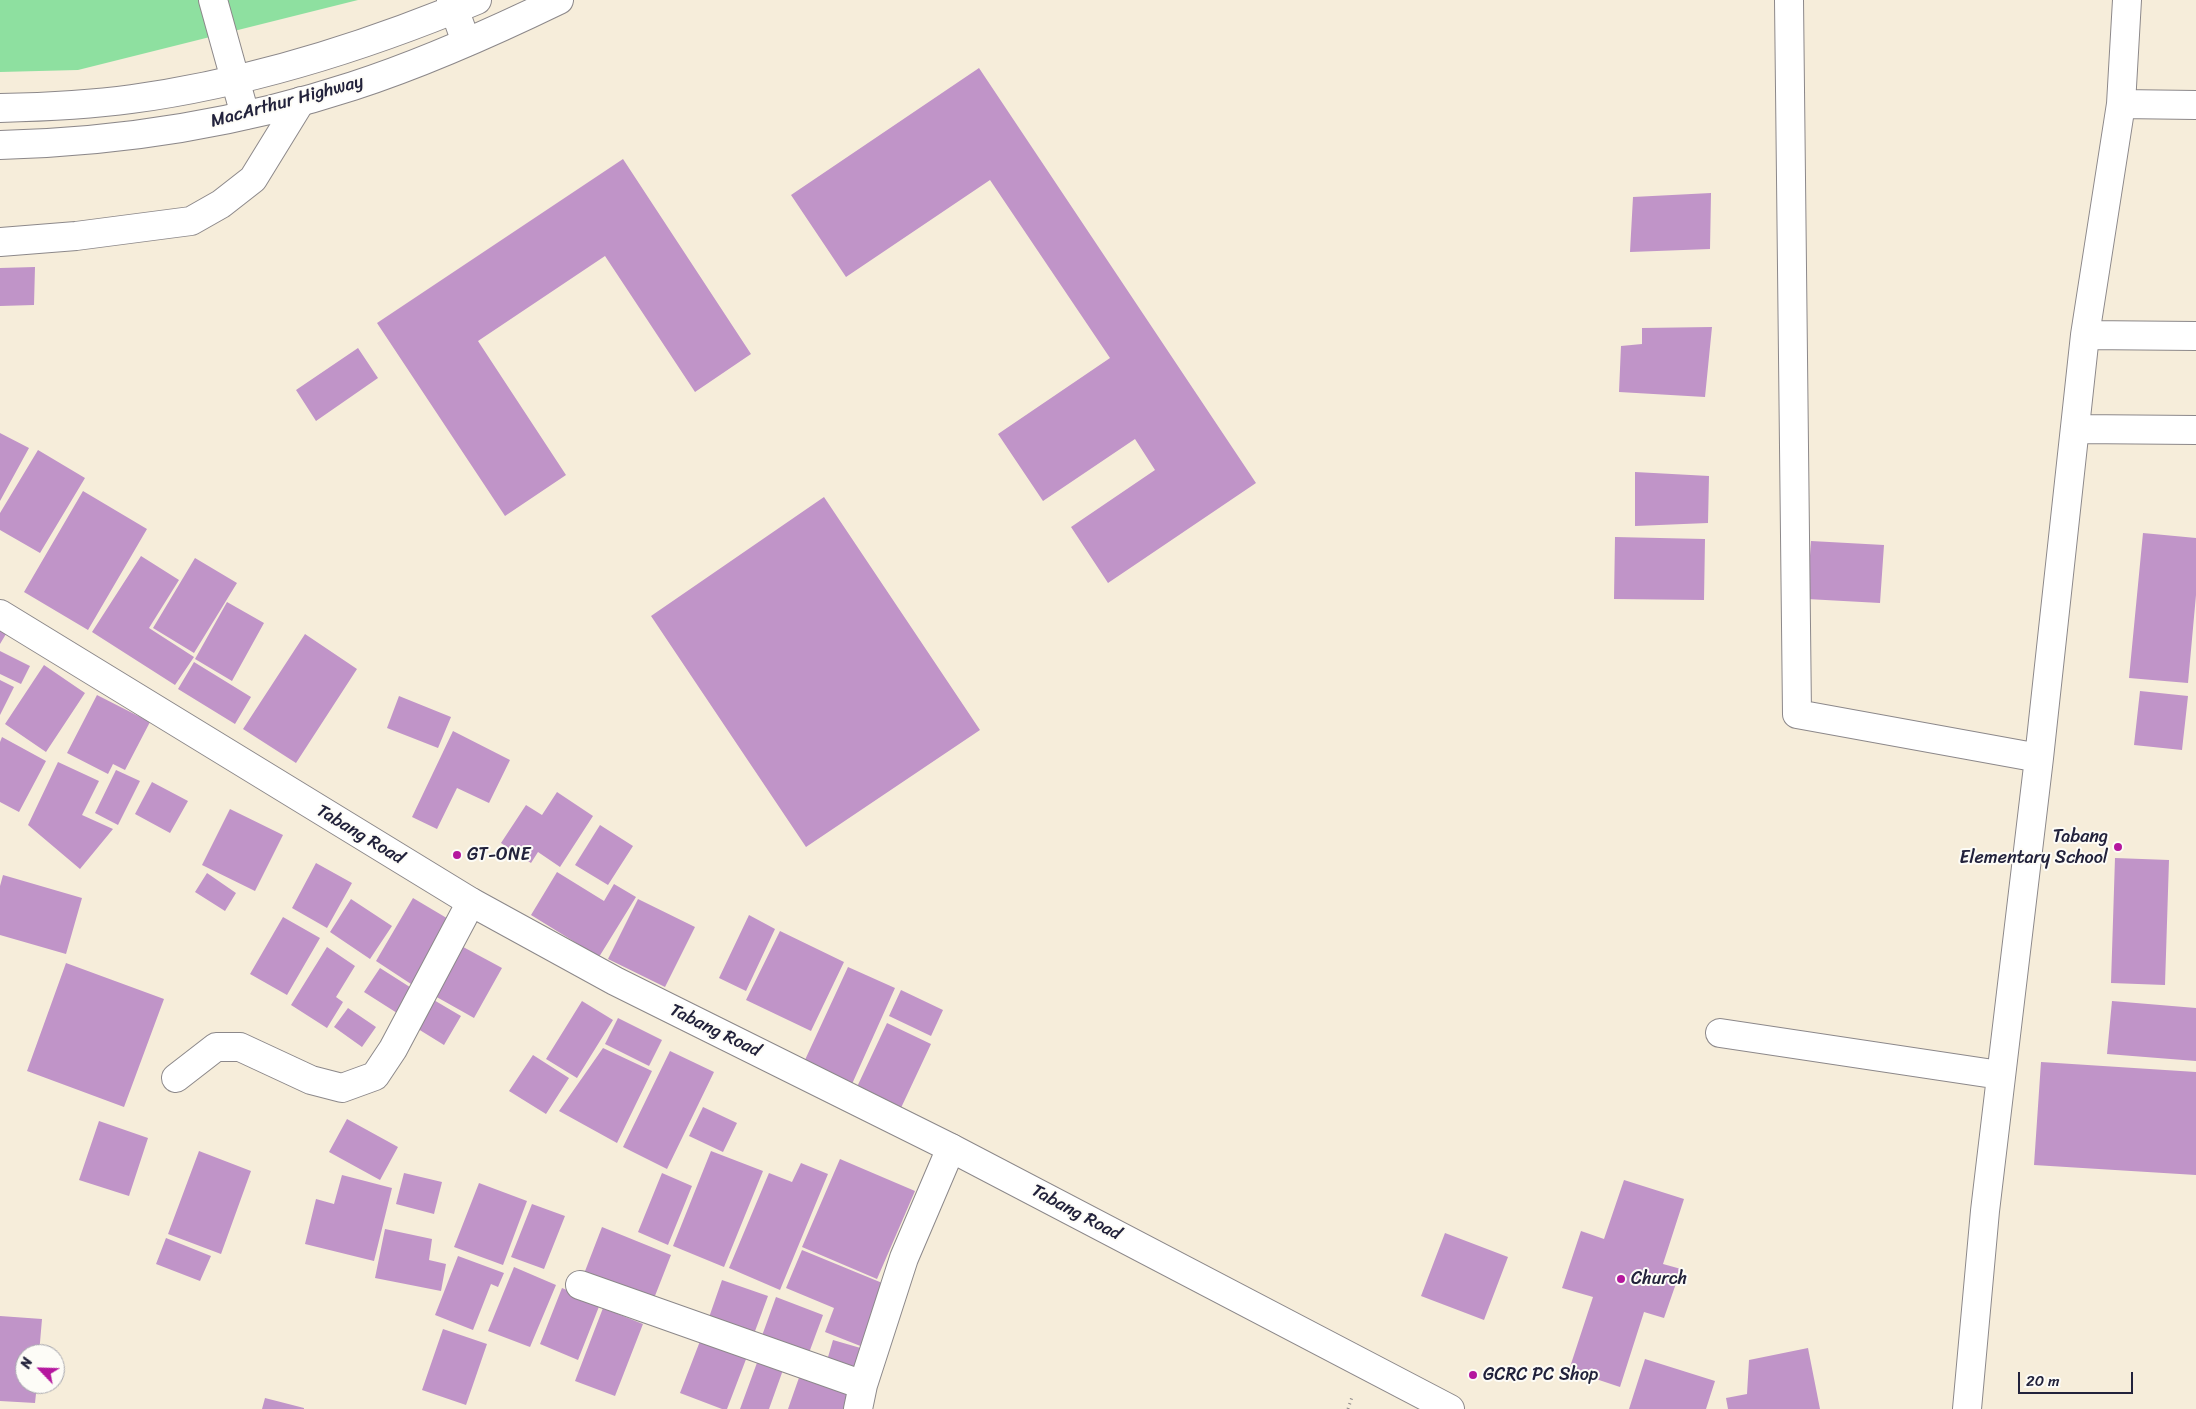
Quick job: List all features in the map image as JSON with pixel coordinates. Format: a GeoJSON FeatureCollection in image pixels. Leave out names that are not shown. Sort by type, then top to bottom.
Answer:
{"type":"FeatureCollection","features":[{"type":"Feature","properties":{"kind":"main road"},"geometry":{"type":"LineString","coordinates":[[213,0],[245,115]]}},
{"type":"Feature","properties":{"kind":"main road","name":"MacArthur Highway"},"geometry":{"type":"LineString","coordinates":[[0,145],[57,144],[142,134],[223,121],[301,101],[354,86],[466,42],[559,0]]}},
{"type":"Feature","properties":{"kind":"main road"},"geometry":{"type":"LineString","coordinates":[[1789,0],[1797,714],[2040,758]]}},
{"type":"Feature","properties":{"kind":"main road"},"geometry":{"type":"LineString","coordinates":[[1967,1409],[2000,1075],[2040,758],[2085,335],[2121,104],[2127,0]]}},
{"type":"Feature","properties":{"kind":"main road"},"geometry":{"type":"LineString","coordinates":[[460,3],[466,42]]}},
{"type":"Feature","properties":{"kind":"main road","name":"MacArthur Highway"},"geometry":{"type":"LineString","coordinates":[[0,108],[53,107],[132,99],[234,79],[284,67],[400,31],[460,3]]}},
{"type":"Feature","properties":{"kind":"main road"},"geometry":{"type":"LineString","coordinates":[[0,242],[76,236],[191,220],[221,204],[253,179],[301,101]]}},
{"type":"Feature","properties":{"kind":"main road"},"geometry":{"type":"LineString","coordinates":[[2121,104],[2196,105]]}},
{"type":"Feature","properties":{"kind":"main road"},"geometry":{"type":"LineString","coordinates":[[2085,335],[2196,336]]}},
{"type":"Feature","properties":{"kind":"main road"},"geometry":{"type":"LineString","coordinates":[[2076,429],[2196,430]]}},
{"type":"Feature","properties":{"kind":"main road","name":"Tabang Road"},"geometry":{"type":"LineString","coordinates":[[0,614],[471,902],[615,981],[951,1148],[1450,1409]]}},
{"type":"Feature","properties":{"kind":"main road"},"geometry":{"type":"LineString","coordinates":[[176,1078],[216,1048],[224,1047],[240,1047],[311,1080],[342,1088],[375,1076],[393,1049],[471,902]]}},
{"type":"Feature","properties":{"kind":"main road"},"geometry":{"type":"LineString","coordinates":[[1720,1033],[2000,1075]]}},
{"type":"Feature","properties":{"kind":"main road"},"geometry":{"type":"LineString","coordinates":[[580,1285],[861,1397],[904,1258],[951,1148]]}},
{"type":"Feature","properties":{"kind":"green space"},"geometry":{"type":"Polygon","coordinates":[[[0,0],[358,0],[78,70],[0,72],[0,0]]]}},
{"type":"Feature","properties":{"kind":"building"},"geometry":{"type":"Polygon","coordinates":[[[979,68],[1256,483],[1108,583],[1071,527],[1155,470],[1135,439],[1043,501],[998,434],[1110,358],[990,180],[846,277],[791,195],[979,68]]]}},
{"type":"Feature","properties":{"kind":"building"},"geometry":{"type":"Polygon","coordinates":[[[623,159],[751,354],[695,392],[605,256],[478,341],[566,475],[505,516],[377,323],[623,159]]]}},
{"type":"Feature","properties":{"kind":"building"},"geometry":{"type":"Polygon","coordinates":[[[1711,193],[1710,249],[1630,252],[1633,197],[1711,193]]]}},
{"type":"Feature","properties":{"kind":"building"},"geometry":{"type":"Polygon","coordinates":[[[35,267],[34,305],[0,306],[0,268],[35,267]]]}},
{"type":"Feature","properties":{"kind":"building"},"geometry":{"type":"Polygon","coordinates":[[[1712,327],[1705,397],[1619,392],[1621,346],[1642,344],[1642,328],[1712,327]]]}},
{"type":"Feature","properties":{"kind":"building"},"geometry":{"type":"Polygon","coordinates":[[[358,348],[378,378],[316,421],[296,390],[358,348]]]}},
{"type":"Feature","properties":{"kind":"building"},"geometry":{"type":"Polygon","coordinates":[[[0,433],[29,448],[0,501],[0,433]]]}},
{"type":"Feature","properties":{"kind":"building"},"geometry":{"type":"Polygon","coordinates":[[[38,450],[85,478],[40,553],[0,530],[0,513],[38,450]]]}},
{"type":"Feature","properties":{"kind":"building"},"geometry":{"type":"Polygon","coordinates":[[[1635,472],[1709,476],[1708,523],[1635,526],[1635,472]]]}},
{"type":"Feature","properties":{"kind":"building"},"geometry":{"type":"Polygon","coordinates":[[[83,491],[147,529],[88,630],[24,592],[83,491]]]}},
{"type":"Feature","properties":{"kind":"building"},"geometry":{"type":"Polygon","coordinates":[[[824,497],[980,730],[806,847],[651,616],[824,497]]]}},
{"type":"Feature","properties":{"kind":"building"},"geometry":{"type":"Polygon","coordinates":[[[2143,533],[2196,538],[2196,595],[2188,683],[2129,678],[2143,533]]]}},
{"type":"Feature","properties":{"kind":"building"},"geometry":{"type":"Polygon","coordinates":[[[1615,537],[1705,539],[1704,600],[1614,599],[1615,537]]]}},
{"type":"Feature","properties":{"kind":"building"},"geometry":{"type":"Polygon","coordinates":[[[1811,541],[1884,545],[1880,603],[1807,599],[1811,541]]]}},
{"type":"Feature","properties":{"kind":"building"},"geometry":{"type":"Polygon","coordinates":[[[141,556],[179,580],[149,628],[194,657],[175,685],[92,632],[141,556]]]}},
{"type":"Feature","properties":{"kind":"building"},"geometry":{"type":"Polygon","coordinates":[[[195,558],[237,583],[194,653],[153,628],[195,558]]]}},
{"type":"Feature","properties":{"kind":"building"},"geometry":{"type":"Polygon","coordinates":[[[227,602],[264,623],[232,681],[195,659],[227,602]]]}},
{"type":"Feature","properties":{"kind":"building"},"geometry":{"type":"Polygon","coordinates":[[[0,630],[6,634],[0,644],[0,630]]]}},
{"type":"Feature","properties":{"kind":"building"},"geometry":{"type":"Polygon","coordinates":[[[305,634],[357,669],[296,763],[243,729],[305,634]]]}},
{"type":"Feature","properties":{"kind":"building"},"geometry":{"type":"Polygon","coordinates":[[[0,651],[30,666],[21,684],[0,674],[0,651]]]}},
{"type":"Feature","properties":{"kind":"building"},"geometry":{"type":"Polygon","coordinates":[[[194,662],[251,697],[235,724],[178,689],[194,662]]]}},
{"type":"Feature","properties":{"kind":"building"},"geometry":{"type":"Polygon","coordinates":[[[44,665],[85,693],[46,752],[5,724],[44,665]]]}},
{"type":"Feature","properties":{"kind":"building"},"geometry":{"type":"Polygon","coordinates":[[[0,680],[14,687],[0,715],[0,680]]]}},
{"type":"Feature","properties":{"kind":"building"},"geometry":{"type":"Polygon","coordinates":[[[2140,691],[2188,696],[2182,750],[2134,745],[2140,691]]]}},
{"type":"Feature","properties":{"kind":"building"},"geometry":{"type":"Polygon","coordinates":[[[97,695],[150,722],[125,770],[113,764],[108,774],[67,753],[97,695]]]}},
{"type":"Feature","properties":{"kind":"building"},"geometry":{"type":"Polygon","coordinates":[[[399,696],[451,717],[438,748],[387,728],[399,696]]]}},
{"type":"Feature","properties":{"kind":"building"},"geometry":{"type":"Polygon","coordinates":[[[453,731],[510,760],[489,803],[457,788],[437,829],[412,817],[453,731]]]}},
{"type":"Feature","properties":{"kind":"building"},"geometry":{"type":"Polygon","coordinates":[[[2,737],[46,761],[19,812],[0,802],[0,742],[2,737]]]}},
{"type":"Feature","properties":{"kind":"building"},"geometry":{"type":"Polygon","coordinates":[[[58,762],[99,781],[82,815],[113,829],[80,869],[28,825],[58,762]]]}},
{"type":"Feature","properties":{"kind":"building"},"geometry":{"type":"Polygon","coordinates":[[[116,770],[140,781],[118,825],[95,813],[116,770]]]}},
{"type":"Feature","properties":{"kind":"building"},"geometry":{"type":"Polygon","coordinates":[[[152,782],[188,801],[170,833],[135,814],[152,782]]]}},
{"type":"Feature","properties":{"kind":"building"},"geometry":{"type":"Polygon","coordinates":[[[557,792],[593,816],[560,867],[538,852],[531,863],[501,843],[526,805],[542,815],[557,792]]]}},
{"type":"Feature","properties":{"kind":"building"},"geometry":{"type":"Polygon","coordinates":[[[230,809],[283,835],[255,891],[202,865],[230,809]]]}},
{"type":"Feature","properties":{"kind":"building"},"geometry":{"type":"Polygon","coordinates":[[[600,825],[633,846],[608,885],[575,865],[600,825]]]}},
{"type":"Feature","properties":{"kind":"building"},"geometry":{"type":"Polygon","coordinates":[[[2115,858],[2169,860],[2165,985],[2111,983],[2115,858]]]}},
{"type":"Feature","properties":{"kind":"building"},"geometry":{"type":"Polygon","coordinates":[[[316,863],[352,883],[327,928],[292,908],[316,863]]]}},
{"type":"Feature","properties":{"kind":"building"},"geometry":{"type":"Polygon","coordinates":[[[557,872],[604,901],[614,884],[636,897],[599,957],[531,915],[557,872]]]}},
{"type":"Feature","properties":{"kind":"building"},"geometry":{"type":"Polygon","coordinates":[[[207,873],[236,893],[225,911],[195,892],[207,873]]]}},
{"type":"Feature","properties":{"kind":"building"},"geometry":{"type":"Polygon","coordinates":[[[3,875],[82,898],[66,954],[0,935],[0,886],[3,875]]]}},
{"type":"Feature","properties":{"kind":"building"},"geometry":{"type":"Polygon","coordinates":[[[413,898],[450,920],[414,986],[376,961],[413,898]]]}},
{"type":"Feature","properties":{"kind":"building"},"geometry":{"type":"Polygon","coordinates":[[[351,899],[392,926],[370,959],[330,932],[351,899]]]}},
{"type":"Feature","properties":{"kind":"building"},"geometry":{"type":"Polygon","coordinates":[[[638,899],[695,927],[665,987],[608,959],[638,899]]]}},
{"type":"Feature","properties":{"kind":"building"},"geometry":{"type":"Polygon","coordinates":[[[749,915],[775,929],[746,991],[719,978],[749,915]]]}},
{"type":"Feature","properties":{"kind":"building"},"geometry":{"type":"Polygon","coordinates":[[[283,917],[320,938],[287,995],[250,974],[283,917]]]}},
{"type":"Feature","properties":{"kind":"building"},"geometry":{"type":"Polygon","coordinates":[[[780,931],[844,962],[811,1031],[746,1000],[780,931]]]}},
{"type":"Feature","properties":{"kind":"building"},"geometry":{"type":"Polygon","coordinates":[[[454,942],[502,968],[474,1018],[426,991],[454,942]]]}},
{"type":"Feature","properties":{"kind":"building"},"geometry":{"type":"Polygon","coordinates":[[[327,947],[355,966],[336,997],[343,1002],[327,1028],[291,1005],[327,947]]]}},
{"type":"Feature","properties":{"kind":"building"},"geometry":{"type":"Polygon","coordinates":[[[66,963],[164,999],[124,1107],[27,1071],[66,963]]]}},
{"type":"Feature","properties":{"kind":"building"},"geometry":{"type":"Polygon","coordinates":[[[848,967],[895,988],[852,1084],[804,1062],[848,967]]]}},
{"type":"Feature","properties":{"kind":"building"},"geometry":{"type":"Polygon","coordinates":[[[380,968],[413,989],[397,1013],[364,992],[380,968]]]}},
{"type":"Feature","properties":{"kind":"building"},"geometry":{"type":"Polygon","coordinates":[[[901,990],[943,1010],[931,1036],[889,1016],[901,990]]]}},
{"type":"Feature","properties":{"kind":"building"},"geometry":{"type":"Polygon","coordinates":[[[427,996],[461,1016],[444,1045],[410,1024],[427,996]]]}},
{"type":"Feature","properties":{"kind":"building"},"geometry":{"type":"Polygon","coordinates":[[[582,1001],[613,1020],[577,1078],[546,1059],[582,1001]]]}},
{"type":"Feature","properties":{"kind":"building"},"geometry":{"type":"Polygon","coordinates":[[[2112,1001],[2196,1008],[2196,1061],[2107,1054],[2112,1001]]]}},
{"type":"Feature","properties":{"kind":"building"},"geometry":{"type":"Polygon","coordinates":[[[348,1008],[376,1027],[362,1047],[334,1027],[348,1008]]]}},
{"type":"Feature","properties":{"kind":"building"},"geometry":{"type":"Polygon","coordinates":[[[618,1018],[662,1040],[649,1066],[605,1044],[618,1018]]]}},
{"type":"Feature","properties":{"kind":"building"},"geometry":{"type":"Polygon","coordinates":[[[887,1023],[931,1044],[900,1110],[856,1089],[887,1023]]]}},
{"type":"Feature","properties":{"kind":"building"},"geometry":{"type":"Polygon","coordinates":[[[603,1048],[652,1071],[617,1143],[559,1111],[603,1048]]]}},
{"type":"Feature","properties":{"kind":"building"},"geometry":{"type":"Polygon","coordinates":[[[670,1051],[714,1072],[667,1169],[623,1147],[670,1051]]]}},
{"type":"Feature","properties":{"kind":"building"},"geometry":{"type":"Polygon","coordinates":[[[533,1055],[569,1078],[546,1114],[509,1091],[533,1055]]]}},
{"type":"Feature","properties":{"kind":"building"},"geometry":{"type":"Polygon","coordinates":[[[2041,1062],[2196,1072],[2196,1175],[2034,1165],[2041,1062]]]}},
{"type":"Feature","properties":{"kind":"building"},"geometry":{"type":"Polygon","coordinates":[[[703,1107],[737,1123],[723,1152],[689,1136],[703,1107]]]}},
{"type":"Feature","properties":{"kind":"building"},"geometry":{"type":"Polygon","coordinates":[[[347,1119],[398,1147],[380,1180],[329,1152],[347,1119]]]}},
{"type":"Feature","properties":{"kind":"building"},"geometry":{"type":"Polygon","coordinates":[[[99,1121],[148,1138],[129,1196],[79,1180],[99,1121]]]}},
{"type":"Feature","properties":{"kind":"building"},"geometry":{"type":"Polygon","coordinates":[[[199,1151],[251,1171],[221,1254],[168,1234],[199,1151]]]}},
{"type":"Feature","properties":{"kind":"building"},"geometry":{"type":"Polygon","coordinates":[[[711,1151],[763,1171],[724,1267],[673,1246],[711,1151]]]}},
{"type":"Feature","properties":{"kind":"building"},"geometry":{"type":"Polygon","coordinates":[[[840,1159],[915,1191],[877,1279],[802,1247],[840,1159]]]}},
{"type":"Feature","properties":{"kind":"building"},"geometry":{"type":"Polygon","coordinates":[[[801,1163],[828,1174],[780,1290],[729,1268],[769,1173],[792,1182],[801,1163]]]}},
{"type":"Feature","properties":{"kind":"building"},"geometry":{"type":"Polygon","coordinates":[[[404,1173],[442,1182],[434,1214],[396,1204],[404,1173]]]}},
{"type":"Feature","properties":{"kind":"building"},"geometry":{"type":"Polygon","coordinates":[[[662,1173],[692,1186],[668,1245],[638,1232],[662,1173]]]}},
{"type":"Feature","properties":{"kind":"building"},"geometry":{"type":"Polygon","coordinates":[[[342,1175],[392,1188],[374,1261],[305,1244],[316,1199],[334,1204],[342,1175]]]}},
{"type":"Feature","properties":{"kind":"building","name":"Church"},"geometry":{"type":"Polygon","coordinates":[[[1624,1180],[1684,1199],[1663,1264],[1681,1269],[1664,1318],[1644,1312],[1620,1387],[1569,1370],[1593,1297],[1562,1288],[1581,1231],[1604,1239],[1624,1180]]]}},
{"type":"Feature","properties":{"kind":"building"},"geometry":{"type":"Polygon","coordinates":[[[479,1183],[527,1201],[503,1265],[454,1247],[479,1183]]]}},
{"type":"Feature","properties":{"kind":"building"},"geometry":{"type":"Polygon","coordinates":[[[532,1204],[565,1216],[544,1269],[511,1257],[532,1204]]]}},
{"type":"Feature","properties":{"kind":"building"},"geometry":{"type":"Polygon","coordinates":[[[602,1227],[671,1255],[651,1306],[582,1279],[602,1227]]]}},
{"type":"Feature","properties":{"kind":"building"},"geometry":{"type":"Polygon","coordinates":[[[385,1229],[432,1239],[429,1260],[446,1264],[441,1291],[375,1278],[385,1229]]]}},
{"type":"Feature","properties":{"kind":"building"},"geometry":{"type":"Polygon","coordinates":[[[1445,1233],[1508,1257],[1484,1320],[1421,1296],[1445,1233]]]}},
{"type":"Feature","properties":{"kind":"building"},"geometry":{"type":"Polygon","coordinates":[[[166,1238],[211,1256],[200,1281],[156,1264],[166,1238]]]}},
{"type":"Feature","properties":{"kind":"building"},"geometry":{"type":"Polygon","coordinates":[[[802,1250],[892,1287],[868,1349],[825,1332],[834,1308],[786,1288],[802,1250]]]}},
{"type":"Feature","properties":{"kind":"building"},"geometry":{"type":"Polygon","coordinates":[[[458,1256],[504,1273],[498,1287],[491,1284],[473,1330],[435,1315],[458,1256]]]}},
{"type":"Feature","properties":{"kind":"building"},"geometry":{"type":"Polygon","coordinates":[[[514,1267],[556,1285],[530,1347],[488,1331],[514,1267]]]}},
{"type":"Feature","properties":{"kind":"building"},"geometry":{"type":"Polygon","coordinates":[[[722,1280],[768,1296],[751,1342],[706,1326],[722,1280]]]}},
{"type":"Feature","properties":{"kind":"building"},"geometry":{"type":"Polygon","coordinates":[[[562,1288],[600,1304],[578,1360],[540,1344],[562,1288]]]}},
{"type":"Feature","properties":{"kind":"building"},"geometry":{"type":"Polygon","coordinates":[[[776,1297],[823,1315],[806,1361],[759,1344],[776,1297]]]}},
{"type":"Feature","properties":{"kind":"building"},"geometry":{"type":"Polygon","coordinates":[[[603,1308],[643,1324],[615,1396],[575,1381],[603,1308]]]}},
{"type":"Feature","properties":{"kind":"building"},"geometry":{"type":"Polygon","coordinates":[[[0,1316],[42,1319],[40,1344],[15,1344],[15,1394],[36,1394],[35,1403],[0,1401],[0,1316]]]}},
{"type":"Feature","properties":{"kind":"building"},"geometry":{"type":"Polygon","coordinates":[[[443,1329],[487,1344],[466,1405],[422,1390],[443,1329]]]}},
{"type":"Feature","properties":{"kind":"building"},"geometry":{"type":"Polygon","coordinates":[[[702,1336],[748,1354],[727,1409],[722,1409],[680,1393],[702,1336]]]}},
{"type":"Feature","properties":{"kind":"building"},"geometry":{"type":"Polygon","coordinates":[[[833,1340],[864,1349],[857,1373],[826,1364],[833,1340]]]}},
{"type":"Feature","properties":{"kind":"building"},"geometry":{"type":"Polygon","coordinates":[[[1808,1348],[1820,1409],[1728,1409],[1726,1398],[1747,1394],[1749,1360],[1808,1348]]]}},
{"type":"Feature","properties":{"kind":"building"},"geometry":{"type":"Polygon","coordinates":[[[1645,1359],[1715,1381],[1706,1409],[1629,1409],[1645,1359]]]}},
{"type":"Feature","properties":{"kind":"building"},"geometry":{"type":"Polygon","coordinates":[[[758,1360],[783,1370],[769,1409],[740,1409],[758,1360]]]}},
{"type":"Feature","properties":{"kind":"building"},"geometry":{"type":"Polygon","coordinates":[[[801,1372],[857,1391],[851,1409],[788,1409],[801,1372]]]}},
{"type":"Feature","properties":{"kind":"building"},"geometry":{"type":"Polygon","coordinates":[[[265,1398],[304,1408],[304,1409],[262,1409],[265,1398]]]}},
{"type":"Feature","properties":{"kind":"place","name":"Tabang Elementary School"},"geometry":{"type":"Point","coordinates":[2118,847]}},
{"type":"Feature","properties":{"kind":"place","name":"GT-ONE"},"geometry":{"type":"Point","coordinates":[457,855]}},
{"type":"Feature","properties":{"kind":"place","name":"Church"},"geometry":{"type":"Point","coordinates":[1621,1279]}},
{"type":"Feature","properties":{"kind":"place","name":"GCRC PC Shop"},"geometry":{"type":"Point","coordinates":[1473,1375]}}]}
